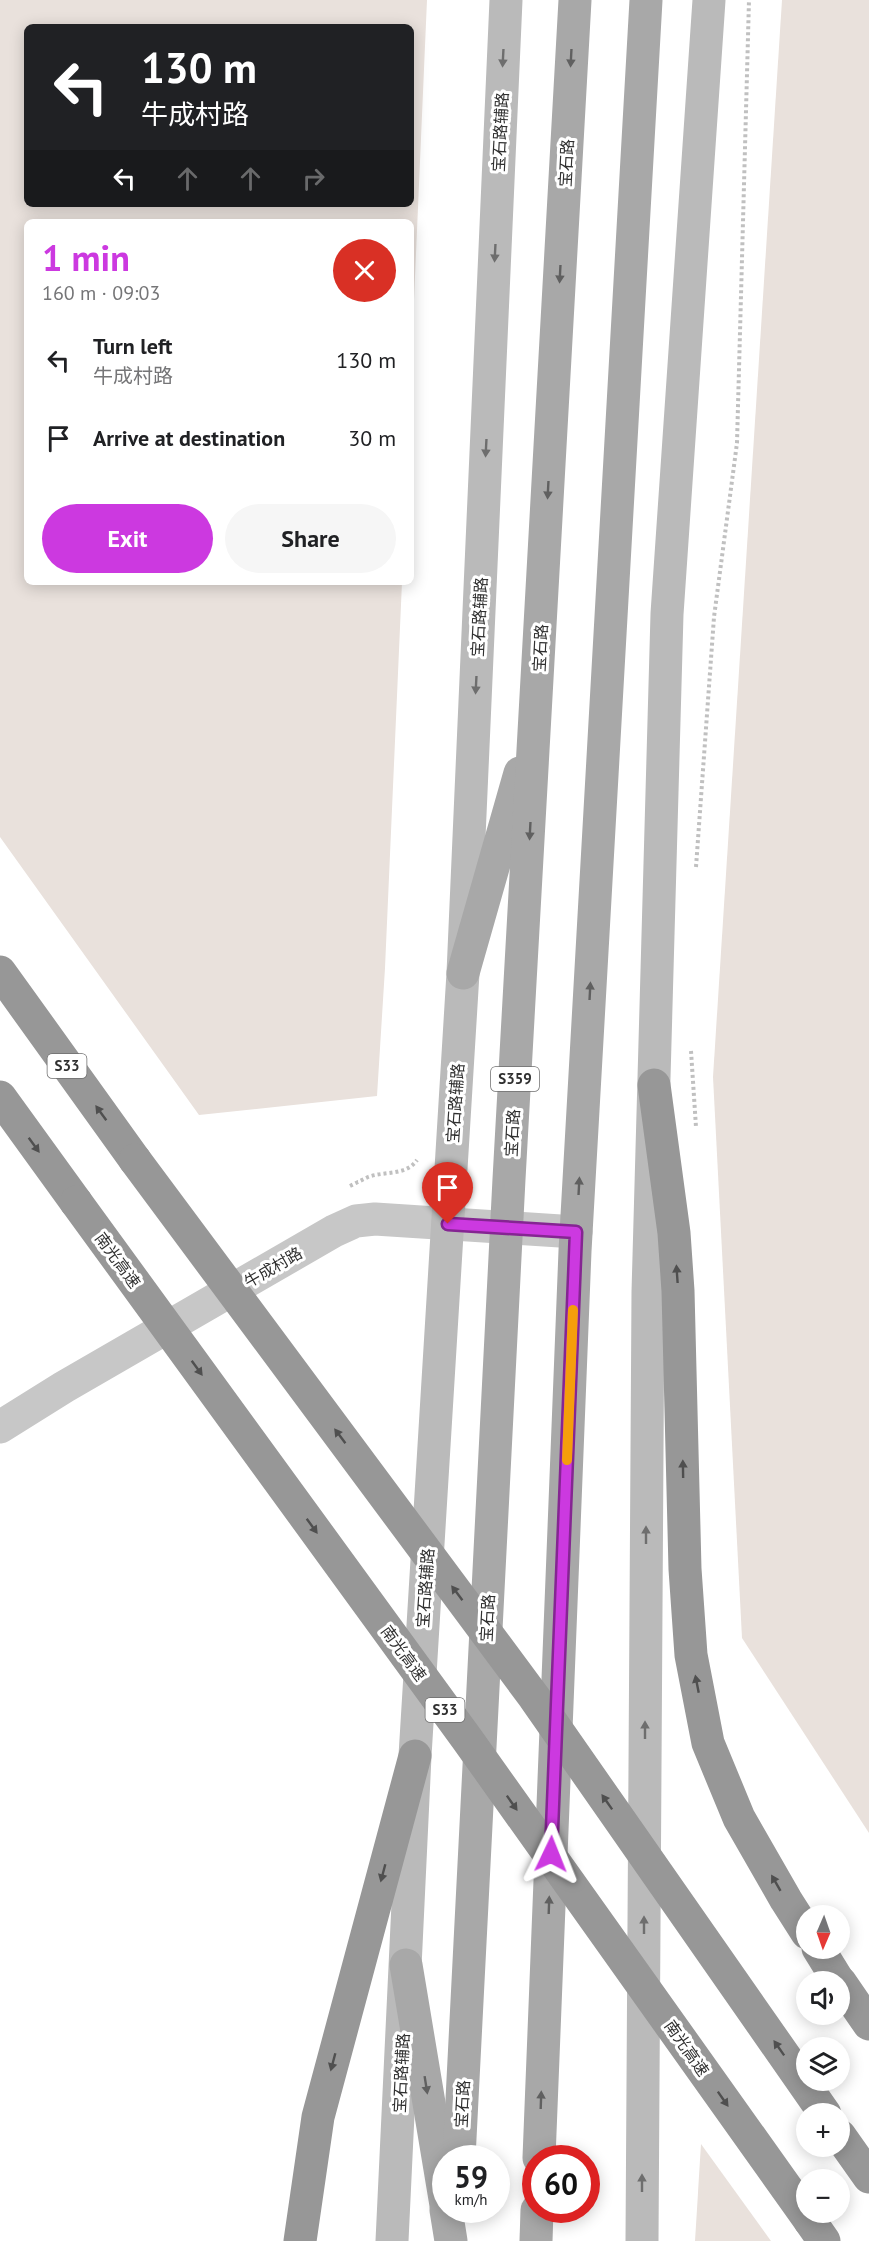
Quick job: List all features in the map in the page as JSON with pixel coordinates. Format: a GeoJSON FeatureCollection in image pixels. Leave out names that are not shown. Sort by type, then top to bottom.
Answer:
{"type":"FeatureCollection","features":[{"type":"Feature","properties":{"kind":"highway","name":"S33"},"geometry":{"type":"LineString","coordinates":[[0,972],[135,1160],[534,1697],[817,2103]]}},
{"type":"Feature","properties":{"kind":"highway"},"geometry":{"type":"LineString","coordinates":[[654,1085],[678,1280],[685,1569],[691,1655],[708,1743],[739,1818],[796,1916]]}},
{"type":"Feature","properties":{"kind":"highway","name":"南光高速"},"geometry":{"type":"LineString","coordinates":[[0,1097],[467,1739],[817,2231]]}},
{"type":"Feature","properties":{"kind":"highway"},"geometry":{"type":"LineString","coordinates":[[300,2241],[318,2117],[415,1756]]}},
{"type":"Feature","properties":{"kind":"highway"},"geometry":{"type":"LineString","coordinates":[[850,1996],[869,2024]]}},
{"type":"Feature","properties":{"kind":"highway"},"geometry":{"type":"LineString","coordinates":[[850,2150],[869,2177]]}},
{"type":"Feature","properties":{"kind":"main road","name":"宝石路辅路"},"geometry":{"type":"LineString","coordinates":[[392,2241],[415,1756],[463,973],[506,0]]}},
{"type":"Feature","properties":{"kind":"main road","name":"宝石路"},"geometry":{"type":"LineString","coordinates":[[460,2145],[574,0]]}},
{"type":"Feature","properties":{"kind":"main road"},"geometry":{"type":"LineString","coordinates":[[540,2145],[576,1232],[646,0]]}},
{"type":"Feature","properties":{"kind":"main road"},"geometry":{"type":"LineString","coordinates":[[642,2241],[648,1292],[667,614],[709,0]]}},
{"type":"Feature","properties":{"kind":"main road"},"geometry":{"type":"LineString","coordinates":[[463,973],[537,713]]}},
{"type":"Feature","properties":{"kind":"main road"},"geometry":{"type":"LineString","coordinates":[[406,1965],[436,2145]]}},
{"type":"Feature","properties":{"kind":"main road"},"geometry":{"type":"LineString","coordinates":[[449,2223],[453,2241]]}},
{"type":"Feature","properties":{"kind":"main road"},"geometry":{"type":"LineString","coordinates":[[453,2241],[455,2223]]}},
{"type":"Feature","properties":{"kind":"main road"},"geometry":{"type":"LineString","coordinates":[[536,2241],[537,2223]]}},
{"type":"Feature","properties":{"kind":"street","name":"牛成村路"},"geometry":{"type":"LineString","coordinates":[[0,1427],[64,1387],[334,1231],[356,1221],[375,1219],[576,1232]]}},
{"type":"Feature","properties":{"kind":"path"},"geometry":{"type":"LineString","coordinates":[[695,878],[714,617],[737,443],[749,0]]}},
{"type":"Feature","properties":{"kind":"path"},"geometry":{"type":"LineString","coordinates":[[690,1046],[697,1138]]}},
{"type":"Feature","properties":{"kind":"shaded area"},"geometry":{"type":"Polygon","coordinates":[[[0,0],[427,0],[414,300],[414,219],[24,219],[24,585],[402,585],[377,1096],[199,1115],[0,837],[0,0]]]}},
{"type":"Feature","properties":{"kind":"shaded area"},"geometry":{"type":"Polygon","coordinates":[[[782,0],[869,0],[869,1833],[742,1638],[713,1077],[782,0]]]}},
{"type":"Feature","properties":{"kind":"shaded area"},"geometry":{"type":"Polygon","coordinates":[[[701,2144],[771,2241],[695,2241],[701,2144]]]}},
{"type":"Feature","properties":{"kind":"slow traffic"},"geometry":{"type":"LineString","coordinates":[[567,1460],[573,1310]]}},
{"type":"Feature","properties":{"kind":"route"},"geometry":{"type":"LineString","coordinates":[[448,1224],[576,1232],[551,1854]]}}]}
